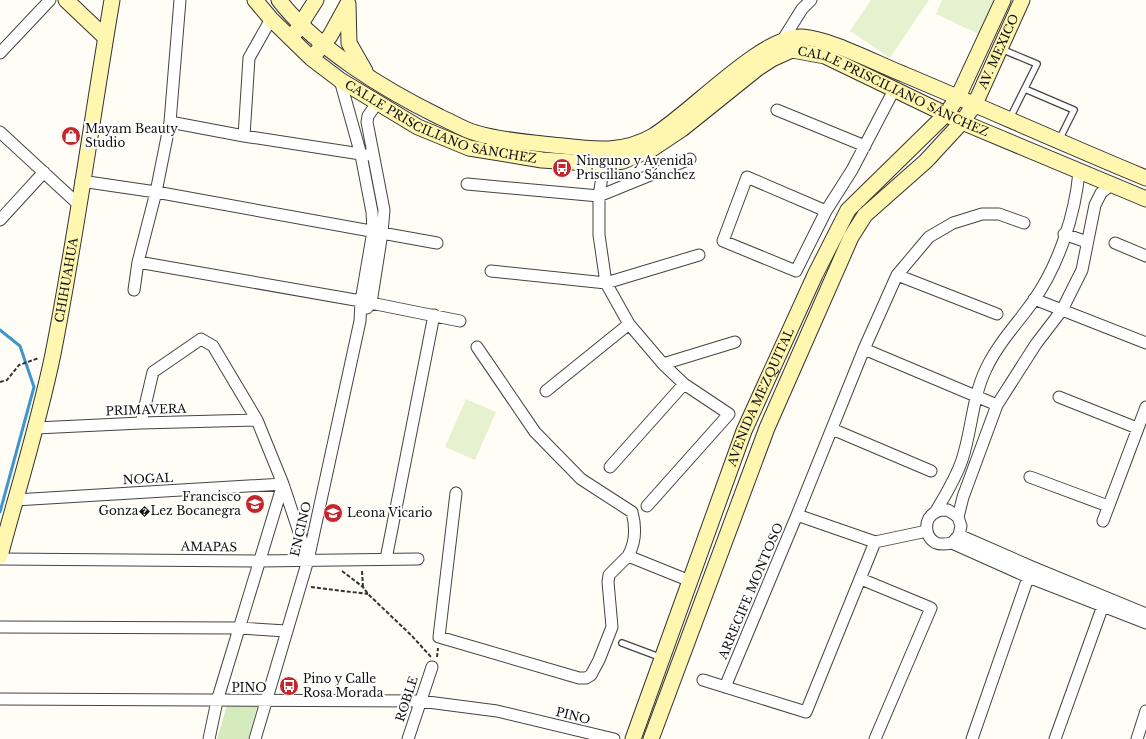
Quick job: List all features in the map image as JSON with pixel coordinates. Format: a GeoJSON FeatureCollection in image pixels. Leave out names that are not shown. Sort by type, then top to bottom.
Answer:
{"type":"FeatureCollection","features":[{"type":"Feature","properties":{"kind":"street"},"geometry":{"type":"LineString","coordinates":[[0,53],[50,0]]}},
{"type":"Feature","properties":{"kind":"street"},"geometry":{"type":"LineString","coordinates":[[66,0],[105,37]]}},
{"type":"Feature","properties":{"kind":"street","name":"CHIHUAHUA"},"geometry":{"type":"LineString","coordinates":[[0,557],[36,428],[52,356],[76,229],[81,182],[112,0]]}},
{"type":"Feature","properties":{"kind":"street"},"geometry":{"type":"LineString","coordinates":[[134,290],[138,262],[156,192],[170,122],[180,0]]}},
{"type":"Feature","properties":{"kind":"street","name":"CALLE PRISCILIANO SÁNCHEZ"},"geometry":{"type":"LineString","coordinates":[[255,0],[290,39],[311,58],[340,80],[418,127],[469,148],[542,160],[605,157],[651,138],[678,119],[759,52],[782,41],[801,37],[828,43],[975,104],[1058,142],[1146,178]]}},
{"type":"Feature","properties":{"kind":"street","name":"CALLE PRISCILIANO SÁNCHEZ"},"geometry":{"type":"LineString","coordinates":[[279,0],[301,26],[322,45],[428,111],[475,133],[541,144],[623,161],[652,149],[682,129],[758,68],[772,59],[792,50],[825,56],[895,88],[962,122],[1146,199]]}},
{"type":"Feature","properties":{"kind":"street"},"geometry":{"type":"LineString","coordinates":[[290,39],[301,26],[316,0]]}},
{"type":"Feature","properties":{"kind":"street"},"geometry":{"type":"LineString","coordinates":[[782,41],[802,9],[811,0]]}},
{"type":"Feature","properties":{"kind":"street","name":"AV. MEXICO"},"geometry":{"type":"LineString","coordinates":[[958,97],[1003,0]]}},
{"type":"Feature","properties":{"kind":"street","name":"AV. MEXICO"},"geometry":{"type":"LineString","coordinates":[[975,104],[1022,0]]}},
{"type":"Feature","properties":{"kind":"street"},"geometry":{"type":"LineString","coordinates":[[311,58],[336,26],[349,2]]}},
{"type":"Feature","properties":{"kind":"street"},"geometry":{"type":"LineString","coordinates":[[349,2],[349,43],[368,75]]}},
{"type":"Feature","properties":{"kind":"street"},"geometry":{"type":"LineString","coordinates":[[244,136],[249,58],[271,19]]}},
{"type":"Feature","properties":{"kind":"street"},"geometry":{"type":"LineString","coordinates":[[340,80],[361,155],[372,212],[378,232]]}},
{"type":"Feature","properties":{"kind":"street"},"geometry":{"type":"LineString","coordinates":[[826,211],[747,176],[723,241],[796,271],[826,211],[865,146],[895,88]]}},
{"type":"Feature","properties":{"kind":"street","name":"AVENIDA MEZQUITAL"},"geometry":{"type":"LineString","coordinates":[[633,739],[744,431],[812,282],[848,210],[946,114],[958,97]]}},
{"type":"Feature","properties":{"kind":"street"},"geometry":{"type":"LineString","coordinates":[[366,302],[378,232],[384,210],[367,122],[368,116],[376,103]]}},
{"type":"Feature","properties":{"kind":"street","name":"AVENIDA MEZQUITAL"},"geometry":{"type":"LineString","coordinates":[[651,739],[767,428],[851,237],[865,215],[926,161],[962,122],[975,104]]}},
{"type":"Feature","properties":{"kind":"street"},"geometry":{"type":"LineString","coordinates":[[777,110],[865,146]]}},
{"type":"Feature","properties":{"kind":"street"},"geometry":{"type":"LineString","coordinates":[[170,122],[361,155],[373,154]]}},
{"type":"Feature","properties":{"kind":"street"},"geometry":{"type":"LineString","coordinates":[[0,132],[78,204]]}},
{"type":"Feature","properties":{"kind":"street"},"geometry":{"type":"LineString","coordinates":[[605,157],[599,196],[599,235],[606,283],[629,324],[663,364],[684,384],[729,414],[647,506]]}},
{"type":"Feature","properties":{"kind":"street"},"geometry":{"type":"LineString","coordinates":[[467,184],[599,196],[690,159]]}},
{"type":"Feature","properties":{"kind":"street"},"geometry":{"type":"LineString","coordinates":[[0,220],[44,172]]}},
{"type":"Feature","properties":{"kind":"street"},"geometry":{"type":"LineString","coordinates":[[1079,172],[1077,193],[1054,264],[1034,299],[1003,340],[986,369],[975,395],[962,459],[954,481],[936,511],[930,516],[926,523],[927,531],[930,538],[936,543],[956,539],[1030,572],[1105,602],[1146,623]]}},
{"type":"Feature","properties":{"kind":"street"},"geometry":{"type":"LineString","coordinates":[[81,182],[156,192],[437,243]]}},
{"type":"Feature","properties":{"kind":"street"},"geometry":{"type":"LineString","coordinates":[[956,539],[961,526],[958,517],[971,476],[997,405],[1036,344],[1062,310],[1082,270],[1095,205],[1101,193],[1111,185]]}},
{"type":"Feature","properties":{"kind":"street"},"geometry":{"type":"LineString","coordinates":[[797,515],[864,349],[897,275],[929,237],[953,223],[982,214],[999,214],[1024,223]]}},
{"type":"Feature","properties":{"kind":"street"},"geometry":{"type":"LineString","coordinates":[[1064,234],[1087,242]]}},
{"type":"Feature","properties":{"kind":"street"},"geometry":{"type":"LineString","coordinates":[[1115,243],[1146,256]]}},
{"type":"Feature","properties":{"kind":"street"},"geometry":{"type":"LineString","coordinates":[[491,271],[606,283],[699,255]]}},
{"type":"Feature","properties":{"kind":"street"},"geometry":{"type":"LineString","coordinates":[[138,262],[366,302],[460,321]]}},
{"type":"Feature","properties":{"kind":"street"},"geometry":{"type":"LineString","coordinates":[[897,275],[998,314]]}},
{"type":"Feature","properties":{"kind":"street"},"geometry":{"type":"LineString","coordinates":[[1034,299],[1146,343]]}},
{"type":"Feature","properties":{"kind":"street","name":"ENCINO"},"geometry":{"type":"LineString","coordinates":[[255,739],[308,560],[360,320],[366,302]]}},
{"type":"Feature","properties":{"kind":"street"},"geometry":{"type":"LineString","coordinates":[[386,559],[434,315]]}},
{"type":"Feature","properties":{"kind":"street"},"geometry":{"type":"LineString","coordinates":[[546,391],[629,324]]}},
{"type":"Feature","properties":{"kind":"street"},"geometry":{"type":"LineString","coordinates":[[141,423],[153,372],[201,339],[213,346],[257,420],[283,484],[308,560]]}},
{"type":"Feature","properties":{"kind":"street"},"geometry":{"type":"LineString","coordinates":[[663,364],[735,342]]}},
{"type":"Feature","properties":{"kind":"street"},"geometry":{"type":"LineString","coordinates":[[456,493],[439,637],[579,678],[586,678],[591,674],[599,660],[612,627],[608,582],[609,575],[628,556],[633,547],[635,524],[632,512],[581,479],[535,432],[477,347]]}},
{"type":"Feature","properties":{"kind":"street"},"geometry":{"type":"LineString","coordinates":[[864,349],[997,405]]}},
{"type":"Feature","properties":{"kind":"street"},"geometry":{"type":"LineString","coordinates":[[610,467],[684,384]]}},
{"type":"Feature","properties":{"kind":"street"},"geometry":{"type":"LineString","coordinates":[[1059,397],[1137,428]]}},
{"type":"Feature","properties":{"kind":"street"},"geometry":{"type":"LineString","coordinates":[[1103,521],[1146,407]]}},
{"type":"Feature","properties":{"kind":"street","name":"PRIMAVERA"},"geometry":{"type":"LineString","coordinates":[[36,428],[257,420]]}},
{"type":"Feature","properties":{"kind":"street"},"geometry":{"type":"LineString","coordinates":[[832,429],[931,470]]}},
{"type":"Feature","properties":{"kind":"street"},"geometry":{"type":"LineString","coordinates":[[1030,477],[1108,506]]}},
{"type":"Feature","properties":{"kind":"street"},"geometry":{"type":"LineString","coordinates":[[209,739],[217,701],[283,484]]}},
{"type":"Feature","properties":{"kind":"street","name":"NOGAL"},"geometry":{"type":"LineString","coordinates":[[15,500],[283,484]]}},
{"type":"Feature","properties":{"kind":"street"},"geometry":{"type":"LineString","coordinates":[[936,511],[948,510],[958,517]]}},
{"type":"Feature","properties":{"kind":"street","name":"ARRECIFE MONTOSO"},"geometry":{"type":"LineString","coordinates":[[725,687],[797,515],[875,542]]}},
{"type":"Feature","properties":{"kind":"street"},"geometry":{"type":"LineString","coordinates":[[703,680],[806,712],[875,542],[927,531]]}},
{"type":"Feature","properties":{"kind":"street"},"geometry":{"type":"LineString","coordinates":[[628,556],[690,581]]}},
{"type":"Feature","properties":{"kind":"street","name":"AMAPAS"},"geometry":{"type":"LineString","coordinates":[[0,557],[259,561],[418,559]]}},
{"type":"Feature","properties":{"kind":"street"},"geometry":{"type":"LineString","coordinates":[[972,739],[1030,572]]}},
{"type":"Feature","properties":{"kind":"street"},"geometry":{"type":"LineString","coordinates":[[861,579],[931,608],[875,739]]}},
{"type":"Feature","properties":{"kind":"street"},"geometry":{"type":"LineString","coordinates":[[1105,602],[1146,614]]}},
{"type":"Feature","properties":{"kind":"street"},"geometry":{"type":"LineString","coordinates":[[1055,739],[1105,602]]}},
{"type":"Feature","properties":{"kind":"street"},"geometry":{"type":"LineString","coordinates":[[0,627],[239,628],[286,631]]}},
{"type":"Feature","properties":{"kind":"street","name":"ROBLE"},"geometry":{"type":"LineString","coordinates":[[408,739],[433,665]]}},
{"type":"Feature","properties":{"kind":"street","name":"PINO"},"geometry":{"type":"LineString","coordinates":[[0,699],[420,701],[497,711],[582,735],[614,739]]}},
{"type":"Feature","properties":{"kind":"street"},"geometry":{"type":"LineString","coordinates":[[1137,739],[1146,711]]}},
{"type":"Feature","properties":{"kind":"lane"},"geometry":{"type":"LineString","coordinates":[[1000,48],[1037,64],[1009,120]]}},
{"type":"Feature","properties":{"kind":"lane"},"geometry":{"type":"LineString","coordinates":[[1025,89],[1074,110],[1058,142]]}},
{"type":"Feature","properties":{"kind":"lane"},"geometry":{"type":"LineString","coordinates":[[622,643],[662,658]]}},
{"type":"Feature","properties":{"kind":"path"},"geometry":{"type":"LineString","coordinates":[[0,382],[7,380],[20,365],[52,356]]}},
{"type":"Feature","properties":{"kind":"path"},"geometry":{"type":"LineString","coordinates":[[361,559],[363,587]]}},
{"type":"Feature","properties":{"kind":"path"},"geometry":{"type":"LineString","coordinates":[[327,560],[363,587],[368,594],[412,636],[430,656],[433,665]]}},
{"type":"Feature","properties":{"kind":"path"},"geometry":{"type":"LineString","coordinates":[[300,585],[368,594]]}},
{"type":"Feature","properties":{"kind":"path"},"geometry":{"type":"LineString","coordinates":[[433,665],[437,658],[439,637]]}},
{"type":"Feature","properties":{"kind":"green space"},"geometry":{"type":"Polygon","coordinates":[[[871,0],[929,0],[890,58],[850,31],[871,0]]]}},
{"type":"Feature","properties":{"kind":"green space"},"geometry":{"type":"Polygon","coordinates":[[[942,0],[1002,0],[985,37],[936,14],[942,0]]]}},
{"type":"Feature","properties":{"kind":"green space"},"geometry":{"type":"Polygon","coordinates":[[[466,399],[496,412],[475,460],[445,447],[466,399]]]}},
{"type":"Feature","properties":{"kind":"green space"},"geometry":{"type":"Polygon","coordinates":[[[258,704],[248,739],[217,739],[227,705],[258,704]]]}},
{"type":"Feature","properties":{"kind":"waterway"},"geometry":{"type":"LineString","coordinates":[[0,330],[20,346],[34,387],[0,512]]}},
{"type":"Feature","properties":{"kind":"place","name":"Mayam Beauty Studio"},"geometry":{"type":"Point","coordinates":[71,136]}},
{"type":"Feature","properties":{"kind":"place","name":"Ninguno y Avenida Prisciliano Sánchez"},"geometry":{"type":"Point","coordinates":[562,168]}},
{"type":"Feature","properties":{"kind":"place","name":"Francisco Gonza�Lez Bocanegra"},"geometry":{"type":"Point","coordinates":[255,504]}},
{"type":"Feature","properties":{"kind":"place","name":"Leona Vicario"},"geometry":{"type":"Point","coordinates":[333,513]}},
{"type":"Feature","properties":{"kind":"place","name":"Pino y Calle Rosa Morada"},"geometry":{"type":"Point","coordinates":[289,686]}}]}
